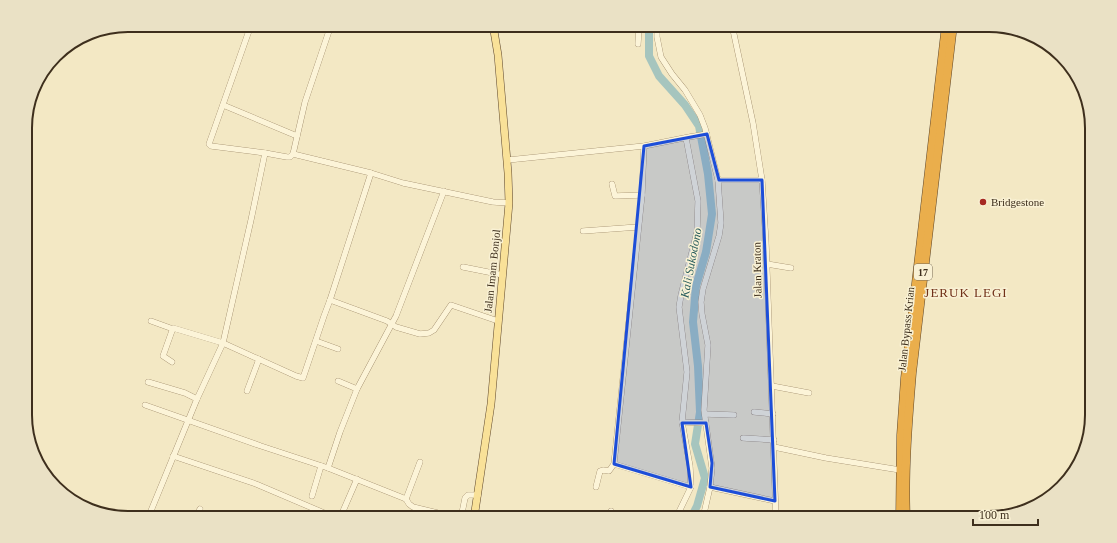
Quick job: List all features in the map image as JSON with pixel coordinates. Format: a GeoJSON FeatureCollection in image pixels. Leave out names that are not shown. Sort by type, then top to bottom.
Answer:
{"type":"FeatureCollection","features":[{"type":"Feature","properties":{"kind":"highway","name":"Jalan Bypass Krian"},"geometry":{"type":"LineString","coordinates":[[900,511],[901,435],[905,378],[945,32]]}},
{"type":"Feature","properties":{"kind":"highway","name":"Jalan Bypass Krian"},"geometry":{"type":"LineString","coordinates":[[906,511],[908,417],[912,373],[952,32]]}},
{"type":"Feature","properties":{"kind":"main road","name":"Jalan Imam Bonjol"},"geometry":{"type":"LineString","coordinates":[[475,511],[491,404],[509,203],[498,55],[494,32]]}},
{"type":"Feature","properties":{"kind":"street"},"geometry":{"type":"LineString","coordinates":[[249,32],[210,140],[210,146],[287,157],[290,157],[292,154],[305,102],[329,32]]}},
{"type":"Feature","properties":{"kind":"street"},"geometry":{"type":"LineString","coordinates":[[638,44],[639,32]]}},
{"type":"Feature","properties":{"kind":"street"},"geometry":{"type":"LineString","coordinates":[[657,32],[661,57],[700,115],[718,180],[721,223],[719,236],[703,289],[701,302],[708,346],[704,423],[712,462],[710,487],[705,511]]}},
{"type":"Feature","properties":{"kind":"street","name":"Jalan Kraton"},"geometry":{"type":"LineString","coordinates":[[734,32],[754,123],[762,180],[767,264],[776,511]]}},
{"type":"Feature","properties":{"kind":"street"},"geometry":{"type":"LineString","coordinates":[[223,105],[297,136]]}},
{"type":"Feature","properties":{"kind":"street"},"geometry":{"type":"LineString","coordinates":[[507,160],[644,146],[705,135]]}},
{"type":"Feature","properties":{"kind":"street"},"geometry":{"type":"LineString","coordinates":[[679,511],[691,487],[690,466],[684,423],[687,377],[681,328],[680,303],[696,238],[698,218],[698,196],[688,137]]}},
{"type":"Feature","properties":{"kind":"street"},"geometry":{"type":"LineString","coordinates":[[596,487],[600,471],[609,471],[614,464],[642,195],[644,146]]}},
{"type":"Feature","properties":{"kind":"street"},"geometry":{"type":"LineString","coordinates":[[151,511],[197,399],[223,343],[250,228],[265,153]]}},
{"type":"Feature","properties":{"kind":"street"},"geometry":{"type":"LineString","coordinates":[[292,154],[371,173],[403,183],[493,202],[509,203]]}},
{"type":"Feature","properties":{"kind":"street"},"geometry":{"type":"LineString","coordinates":[[151,321],[223,343],[303,378],[371,173]]}},
{"type":"Feature","properties":{"kind":"street"},"geometry":{"type":"LineString","coordinates":[[718,180],[762,180]]}},
{"type":"Feature","properties":{"kind":"street"},"geometry":{"type":"LineString","coordinates":[[612,184],[615,196],[642,195]]}},
{"type":"Feature","properties":{"kind":"street"},"geometry":{"type":"LineString","coordinates":[[328,468],[357,389],[392,324],[444,191]]}},
{"type":"Feature","properties":{"kind":"street"},"geometry":{"type":"LineString","coordinates":[[582,232],[638,227]]}},
{"type":"Feature","properties":{"kind":"street"},"geometry":{"type":"LineString","coordinates":[[767,264],[791,268]]}},
{"type":"Feature","properties":{"kind":"street"},"geometry":{"type":"LineString","coordinates":[[463,267],[503,274]]}},
{"type":"Feature","properties":{"kind":"street"},"geometry":{"type":"LineString","coordinates":[[330,300],[392,324],[396,327],[420,334],[429,333],[436,328],[451,305],[498,321]]}},
{"type":"Feature","properties":{"kind":"street"},"geometry":{"type":"LineString","coordinates":[[172,362],[163,356],[173,328]]}},
{"type":"Feature","properties":{"kind":"street"},"geometry":{"type":"LineString","coordinates":[[316,341],[338,349]]}},
{"type":"Feature","properties":{"kind":"street"},"geometry":{"type":"LineString","coordinates":[[247,391],[259,359]]}},
{"type":"Feature","properties":{"kind":"street"},"geometry":{"type":"LineString","coordinates":[[338,381],[357,389]]}},
{"type":"Feature","properties":{"kind":"street"},"geometry":{"type":"LineString","coordinates":[[148,382],[185,393],[197,399]]}},
{"type":"Feature","properties":{"kind":"street"},"geometry":{"type":"LineString","coordinates":[[772,386],[809,393]]}},
{"type":"Feature","properties":{"kind":"street"},"geometry":{"type":"LineString","coordinates":[[144,405],[328,468],[406,499],[413,507],[430,511]]}},
{"type":"Feature","properties":{"kind":"street"},"geometry":{"type":"LineString","coordinates":[[754,412],[773,414]]}},
{"type":"Feature","properties":{"kind":"street"},"geometry":{"type":"LineString","coordinates":[[705,414],[734,415]]}},
{"type":"Feature","properties":{"kind":"street"},"geometry":{"type":"LineString","coordinates":[[684,423],[704,423]]}},
{"type":"Feature","properties":{"kind":"street"},"geometry":{"type":"LineString","coordinates":[[744,438],[774,440]]}},
{"type":"Feature","properties":{"kind":"street"},"geometry":{"type":"LineString","coordinates":[[774,447],[826,458],[900,470]]}},
{"type":"Feature","properties":{"kind":"street"},"geometry":{"type":"LineString","coordinates":[[173,456],[256,484],[320,511]]}},
{"type":"Feature","properties":{"kind":"street"},"geometry":{"type":"LineString","coordinates":[[406,499],[420,462]]}},
{"type":"Feature","properties":{"kind":"street"},"geometry":{"type":"LineString","coordinates":[[614,464],[691,487]]}},
{"type":"Feature","properties":{"kind":"street"},"geometry":{"type":"LineString","coordinates":[[312,496],[321,466]]}},
{"type":"Feature","properties":{"kind":"street"},"geometry":{"type":"LineString","coordinates":[[343,511],[357,479]]}},
{"type":"Feature","properties":{"kind":"street"},"geometry":{"type":"LineString","coordinates":[[710,487],[776,501]]}},
{"type":"Feature","properties":{"kind":"street"},"geometry":{"type":"LineString","coordinates":[[462,511],[465,498],[468,495],[478,495]]}},
{"type":"Feature","properties":{"kind":"highlighted area"},"geometry":{"type":"Polygon","coordinates":[[[707,134],[719,180],[762,180],[775,501],[710,487],[712,463],[706,423],[682,423],[691,487],[614,464],[644,146],[707,134]]]}},
{"type":"Feature","properties":{"kind":"waterway","name":"Kali Sukodono"},"geometry":{"type":"LineString","coordinates":[[649,32],[649,56],[659,76],[685,105],[699,126],[708,174],[712,214],[706,252],[696,286],[693,322],[698,366],[700,412],[695,444],[705,478],[694,511]]}},
{"type":"Feature","properties":{"kind":"place","name":"Bridgestone"},"geometry":{"type":"Point","coordinates":[983,202]}},
{"type":"Feature","properties":{"kind":"district","name":"JERUK LEGI"},"geometry":{"type":"Point","coordinates":[966,292]}}]}
